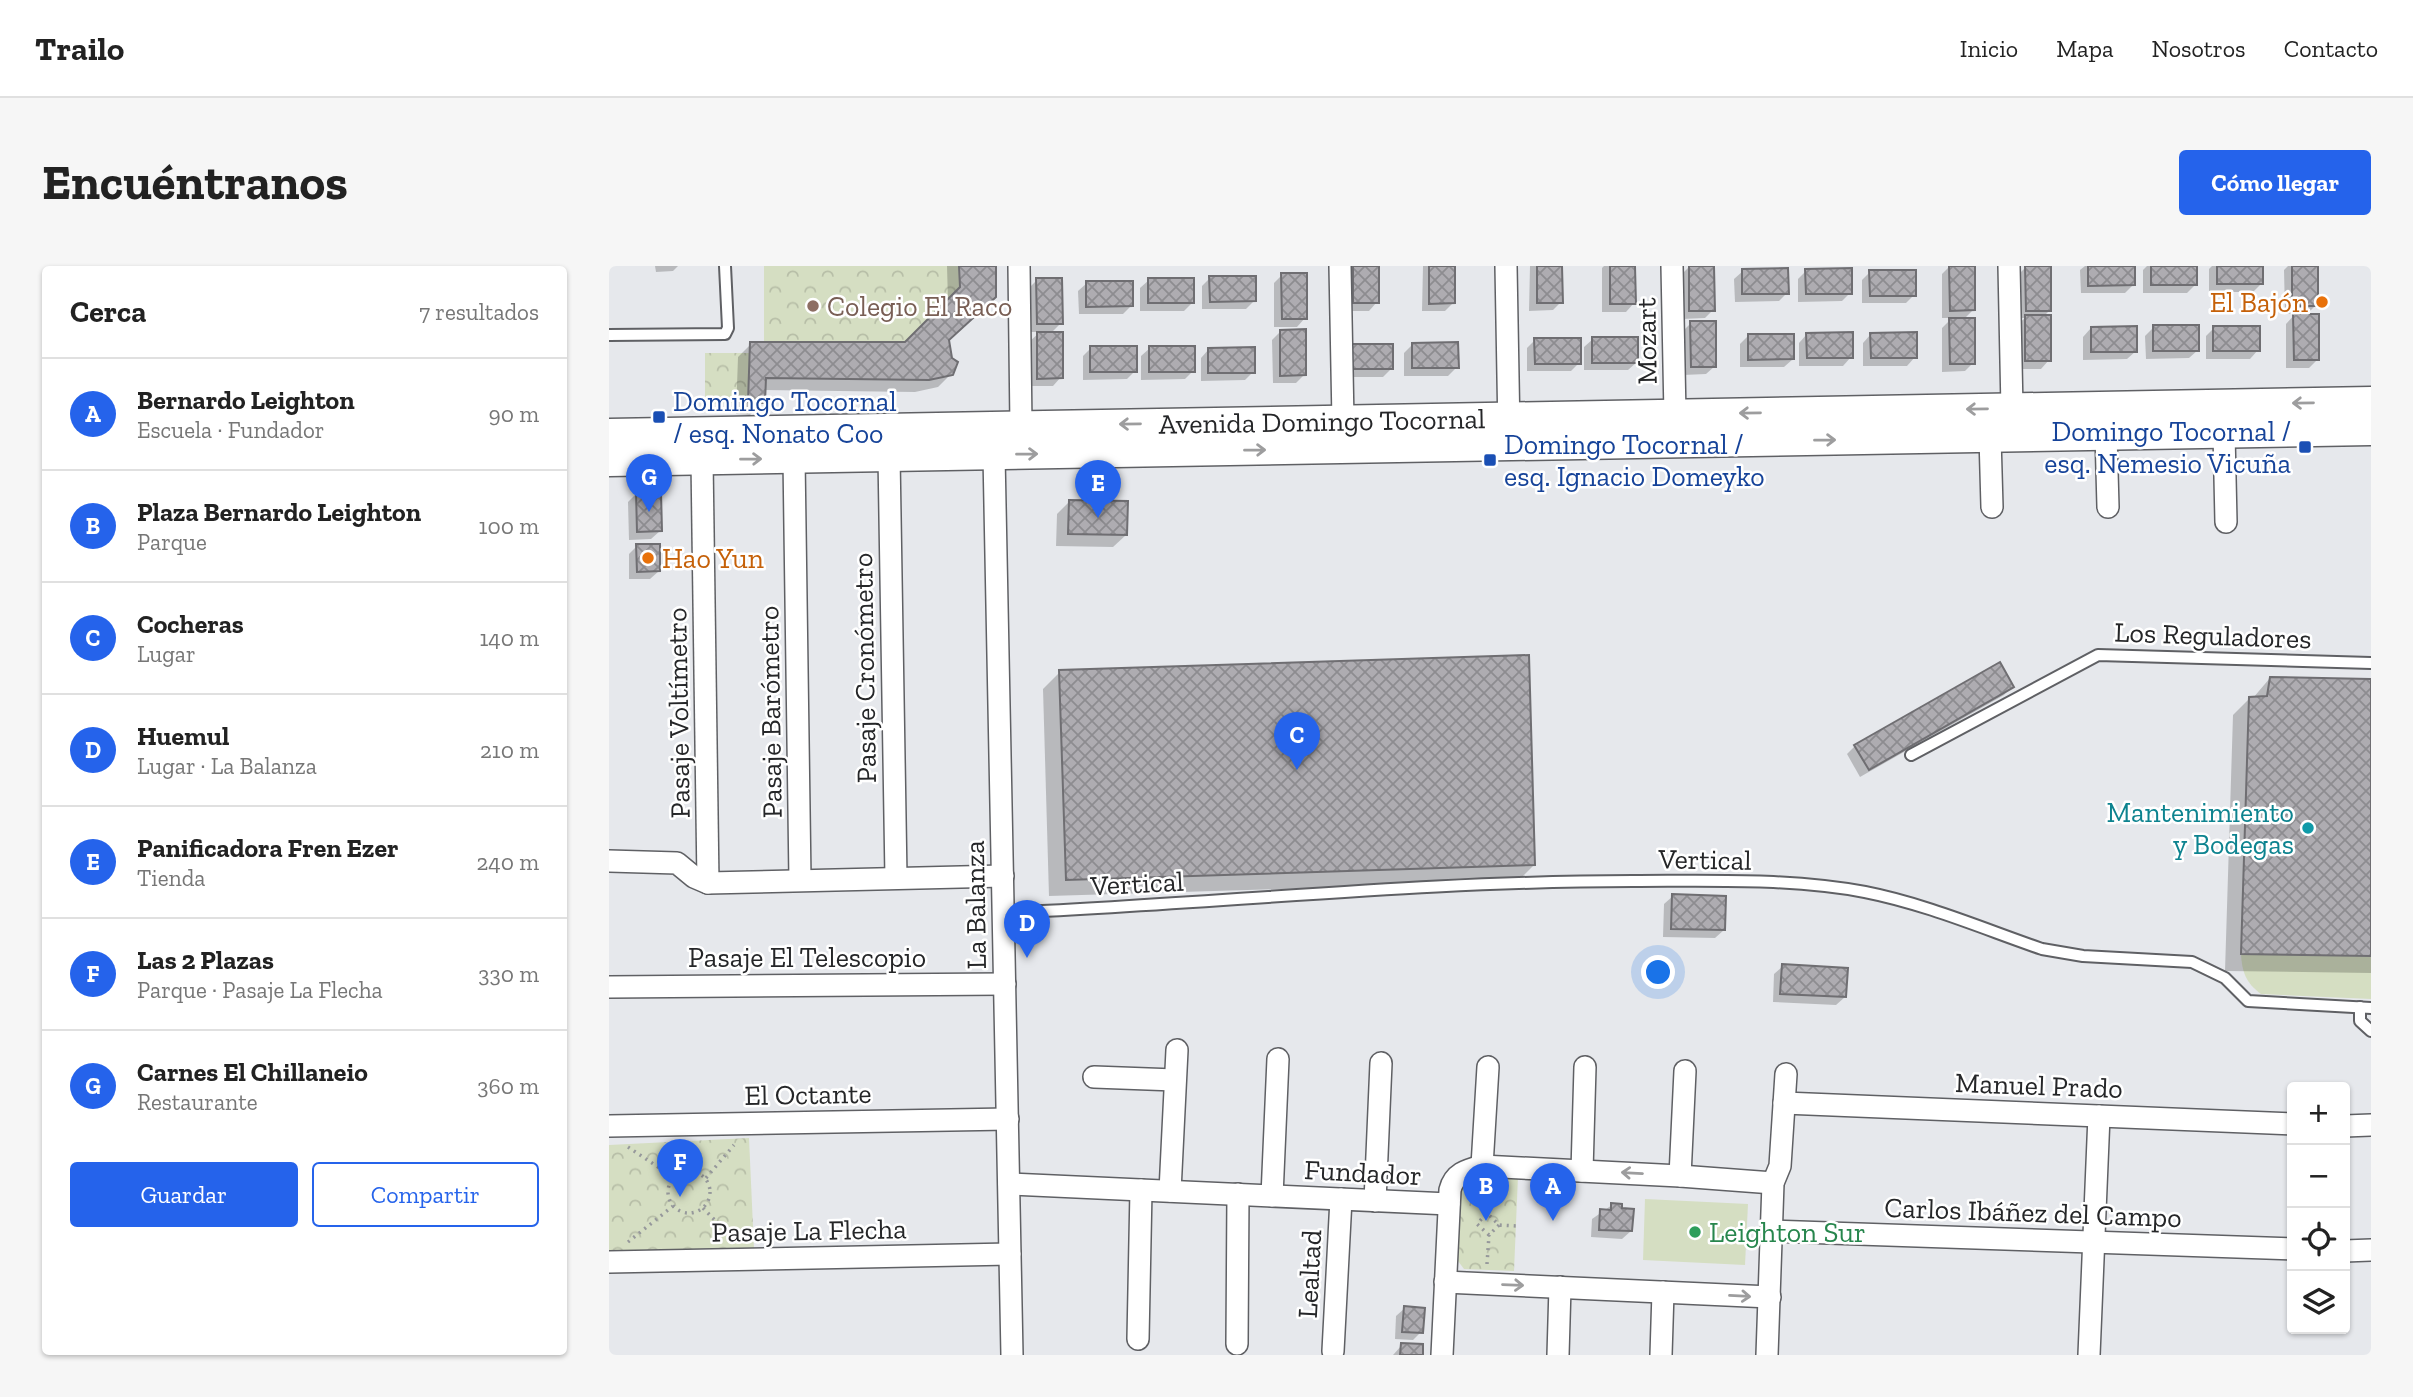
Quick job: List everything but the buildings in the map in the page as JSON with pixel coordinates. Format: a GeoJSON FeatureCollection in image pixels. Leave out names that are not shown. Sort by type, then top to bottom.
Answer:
{"type":"FeatureCollection","features":[{"type":"Feature","properties":{"kind":"main road","name":"Avenida Domingo Tocornal"},"geometry":{"type":"LineString","coordinates":[[609,461],[994,455],[1509,431],[1675,415],[2371,402]]}},
{"type":"Feature","properties":{"kind":"main road","name":"Avenida Domingo Tocornal"},"geometry":{"type":"LineString","coordinates":[[609,434],[1343,421],[1509,431],[1990,437],[2371,430]]}},
{"type":"Feature","properties":{"kind":"street"},"geometry":{"type":"LineString","coordinates":[[1019,266],[1021,426]]}},
{"type":"Feature","properties":{"kind":"street"},"geometry":{"type":"LineString","coordinates":[[1339,266],[1343,421]]}},
{"type":"Feature","properties":{"kind":"street"},"geometry":{"type":"LineString","coordinates":[[1506,266],[1509,431]]}},
{"type":"Feature","properties":{"kind":"street","name":"Mozart"},"geometry":{"type":"LineString","coordinates":[[1672,266],[1675,415]]}},
{"type":"Feature","properties":{"kind":"street"},"geometry":{"type":"LineString","coordinates":[[2009,266],[2012,409]]}},
{"type":"Feature","properties":{"kind":"street"},"geometry":{"type":"LineString","coordinates":[[2224,433],[2226,522]]}},
{"type":"Feature","properties":{"kind":"street"},"geometry":{"type":"LineString","coordinates":[[2106,435],[2108,507]]}},
{"type":"Feature","properties":{"kind":"street"},"geometry":{"type":"LineString","coordinates":[[1990,437],[1992,507]]}},
{"type":"Feature","properties":{"kind":"street","name":"La Balanza"},"geometry":{"type":"LineString","coordinates":[[994,455],[1012,1355]]}},
{"type":"Feature","properties":{"kind":"street","name":"Pasaje Cronómetro"},"geometry":{"type":"LineString","coordinates":[[888,456],[896,878]]}},
{"type":"Feature","properties":{"kind":"street","name":"Pasaje Barómetro"},"geometry":{"type":"LineString","coordinates":[[794,458],[800,880]]}},
{"type":"Feature","properties":{"kind":"street","name":"Pasaje Voltímetro"},"geometry":{"type":"LineString","coordinates":[[702,460],[708,883]]}},
{"type":"Feature","properties":{"kind":"street"},"geometry":{"type":"LineString","coordinates":[[609,860],[677,863],[694,877],[708,883],[1003,876]]}},
{"type":"Feature","properties":{"kind":"street","name":"Pasaje El Telescopio"},"geometry":{"type":"LineString","coordinates":[[609,987],[1005,984]]}},
{"type":"Feature","properties":{"kind":"street"},"geometry":{"type":"LineString","coordinates":[[1170,1191],[1177,1050]]}},
{"type":"Feature","properties":{"kind":"street"},"geometry":{"type":"LineString","coordinates":[[1272,1196],[1278,1059]]}},
{"type":"Feature","properties":{"kind":"street"},"geometry":{"type":"LineString","coordinates":[[1375,1201],[1381,1063]]}},
{"type":"Feature","properties":{"kind":"street"},"geometry":{"type":"LineString","coordinates":[[1487,1067],[1485,1173],[1582,1171],[1773,1183]]}},
{"type":"Feature","properties":{"kind":"street"},"geometry":{"type":"LineString","coordinates":[[1582,1171],[1585,1067]]}},
{"type":"Feature","properties":{"kind":"street"},"geometry":{"type":"LineString","coordinates":[[1680,1176],[1685,1071]]}},
{"type":"Feature","properties":{"kind":"street"},"geometry":{"type":"LineString","coordinates":[[1767,1355],[1773,1183],[1780,1167],[1786,1074]]}},
{"type":"Feature","properties":{"kind":"street"},"geometry":{"type":"LineString","coordinates":[[1094,1077],[1175,1080]]}},
{"type":"Feature","properties":{"kind":"street","name":"Manuel Prado"},"geometry":{"type":"LineString","coordinates":[[1784,1103],[2287,1124]]}},
{"type":"Feature","properties":{"kind":"street"},"geometry":{"type":"LineString","coordinates":[[2089,1355],[2099,1116]]}},
{"type":"Feature","properties":{"kind":"street","name":"El Octante"},"geometry":{"type":"LineString","coordinates":[[614,1133],[754,1123],[1008,1119]]}},
{"type":"Feature","properties":{"kind":"street"},"geometry":{"type":"LineString","coordinates":[[2350,1126],[2371,1125]]}},
{"type":"Feature","properties":{"kind":"street","name":"Fundador"},"geometry":{"type":"LineString","coordinates":[[1009,1184],[1448,1204],[1453,1180],[1464,1171],[1485,1173]]}},
{"type":"Feature","properties":{"kind":"street"},"geometry":{"type":"LineString","coordinates":[[1138,1339],[1141,1190]]}},
{"type":"Feature","properties":{"kind":"street"},"geometry":{"type":"LineString","coordinates":[[1237,1344],[1238,1194]]}},
{"type":"Feature","properties":{"kind":"street","name":"Lealtad"},"geometry":{"type":"LineString","coordinates":[[1333,1351],[1342,1199]]}},
{"type":"Feature","properties":{"kind":"street"},"geometry":{"type":"LineString","coordinates":[[1442,1355],[1448,1204]]}},
{"type":"Feature","properties":{"kind":"street","name":"Carlos Ibáñez del Campo"},"geometry":{"type":"LineString","coordinates":[[1772,1231],[2287,1249]]}},
{"type":"Feature","properties":{"kind":"street"},"geometry":{"type":"LineString","coordinates":[[2350,1251],[2371,1250]]}},
{"type":"Feature","properties":{"kind":"street","name":"Pasaje La Flecha"},"geometry":{"type":"LineString","coordinates":[[614,1255],[1010,1254]]}},
{"type":"Feature","properties":{"kind":"street"},"geometry":{"type":"LineString","coordinates":[[1445,1282],[1770,1297]]}},
{"type":"Feature","properties":{"kind":"street"},"geometry":{"type":"LineString","coordinates":[[1558,1355],[1560,1287]]}},
{"type":"Feature","properties":{"kind":"street"},"geometry":{"type":"LineString","coordinates":[[1661,1355],[1663,1292]]}},
{"type":"Feature","properties":{"kind":"lane"},"geometry":{"type":"LineString","coordinates":[[609,335],[725,334],[728,328],[725,266]]}},
{"type":"Feature","properties":{"kind":"lane","name":"Los Reguladores"},"geometry":{"type":"LineString","coordinates":[[1911,755],[2098,654],[2371,663]]}},
{"type":"Feature","properties":{"kind":"lane","name":"Vertical"},"geometry":{"type":"LineString","coordinates":[[1004,913],[1551,881],[1737,881],[1826,886],[1920,906],[2060,953],[2192,962],[2225,978],[2240,996],[2248,1001],[2365,1007],[2360,1021],[2371,1031]]}},
{"type":"Feature","properties":{"kind":"path"},"geometry":{"type":"LineString","coordinates":[[705,1178],[754,1123]]}},
{"type":"Feature","properties":{"kind":"path"},"geometry":{"type":"LineString","coordinates":[[614,1133],[673,1177]]}},
{"type":"Feature","properties":{"kind":"path"},"geometry":{"type":"LineString","coordinates":[[684,1170],[691,1170],[705,1178],[711,1192],[708,1203],[703,1208],[686,1213],[673,1206],[667,1191],[673,1177],[684,1170]]}},
{"type":"Feature","properties":{"kind":"path"},"geometry":{"type":"LineString","coordinates":[[1485,1173],[1487,1213],[1499,1225],[1516,1226]]}},
{"type":"Feature","properties":{"kind":"path"},"geometry":{"type":"LineString","coordinates":[[614,1255],[673,1206]]}},
{"type":"Feature","properties":{"kind":"path"},"geometry":{"type":"LineString","coordinates":[[703,1208],[734,1241]]}},
{"type":"Feature","properties":{"kind":"path"},"geometry":{"type":"LineString","coordinates":[[1487,1213],[1477,1224],[1489,1235]]}},
{"type":"Feature","properties":{"kind":"path"},"geometry":{"type":"LineString","coordinates":[[1487,1266],[1489,1235],[1499,1225]]}},
{"type":"Feature","properties":{"kind":"green space"},"geometry":{"type":"Polygon","coordinates":[[[764,266],[959,266],[960,287],[905,342],[764,342],[764,266]]]}},
{"type":"Feature","properties":{"kind":"green space"},"geometry":{"type":"Polygon","coordinates":[[[705,353],[750,353],[748,402],[705,404],[705,353]]]}},
{"type":"Feature","properties":{"kind":"green space"},"geometry":{"type":"Polygon","coordinates":[[[2241,954],[2371,956],[2371,999],[2261,994],[2246,977],[2241,954]]]}},
{"type":"Feature","properties":{"kind":"green space"},"geometry":{"type":"Polygon","coordinates":[[[749,1138],[754,1249],[609,1255],[609,1145],[749,1138]]]}},
{"type":"Feature","properties":{"kind":"green space"},"geometry":{"type":"Polygon","coordinates":[[[1470,1174],[1518,1176],[1514,1271],[1464,1269],[1455,1257],[1458,1186],[1470,1174]]]}},
{"type":"Feature","properties":{"kind":"green space","name":"Leighton Sur"},"geometry":{"type":"Polygon","coordinates":[[[1645,1199],[1748,1204],[1745,1265],[1643,1260],[1645,1199]]]}},
{"type":"Feature","properties":{"kind":"place","name":"El Bajón"},"geometry":{"type":"Point","coordinates":[2322,302]}},
{"type":"Feature","properties":{"kind":"place","name":"Colegio El Raco"},"geometry":{"type":"Point","coordinates":[813,306]}},
{"type":"Feature","properties":{"kind":"place","name":"Domingo Tocornal / esq. Nonato Coo"},"geometry":{"type":"Point","coordinates":[659,417]}},
{"type":"Feature","properties":{"kind":"place","name":"Domingo Tocornal / esq. Nemesio Vicuña"},"geometry":{"type":"Point","coordinates":[2305,447]}},
{"type":"Feature","properties":{"kind":"place","name":"Domingo Tocornal / esq. Ignacio Domeyko"},"geometry":{"type":"Point","coordinates":[1490,460]}},
{"type":"Feature","properties":{"kind":"place","name":"Carnes El Chillaneio"},"geometry":{"type":"Point","coordinates":[649,512]}},
{"type":"Feature","properties":{"kind":"place","name":"Panificadora Fren Ezer"},"geometry":{"type":"Point","coordinates":[1098,518]}},
{"type":"Feature","properties":{"kind":"place","name":"Hao Yun"},"geometry":{"type":"Point","coordinates":[648,558]}},
{"type":"Feature","properties":{"kind":"place","name":"Cocheras"},"geometry":{"type":"Point","coordinates":[1297,770]}},
{"type":"Feature","properties":{"kind":"place","name":"Mantenimiento y Bodegas"},"geometry":{"type":"Point","coordinates":[2308,828]}},
{"type":"Feature","properties":{"kind":"place","name":"Huemul"},"geometry":{"type":"Point","coordinates":[1027,958]}},
{"type":"Feature","properties":{"kind":"place","name":"Las 2 Plazas"},"geometry":{"type":"Point","coordinates":[680,1197]}},
{"type":"Feature","properties":{"kind":"place","name":"Plaza Bernardo Leighton"},"geometry":{"type":"Point","coordinates":[1486,1221]}},
{"type":"Feature","properties":{"kind":"place","name":"Bernardo Leighton"},"geometry":{"type":"Point","coordinates":[1553,1221]}},
{"type":"Feature","properties":{"kind":"place","name":"Leighton Sur"},"geometry":{"type":"Point","coordinates":[1695,1232]}}]}
